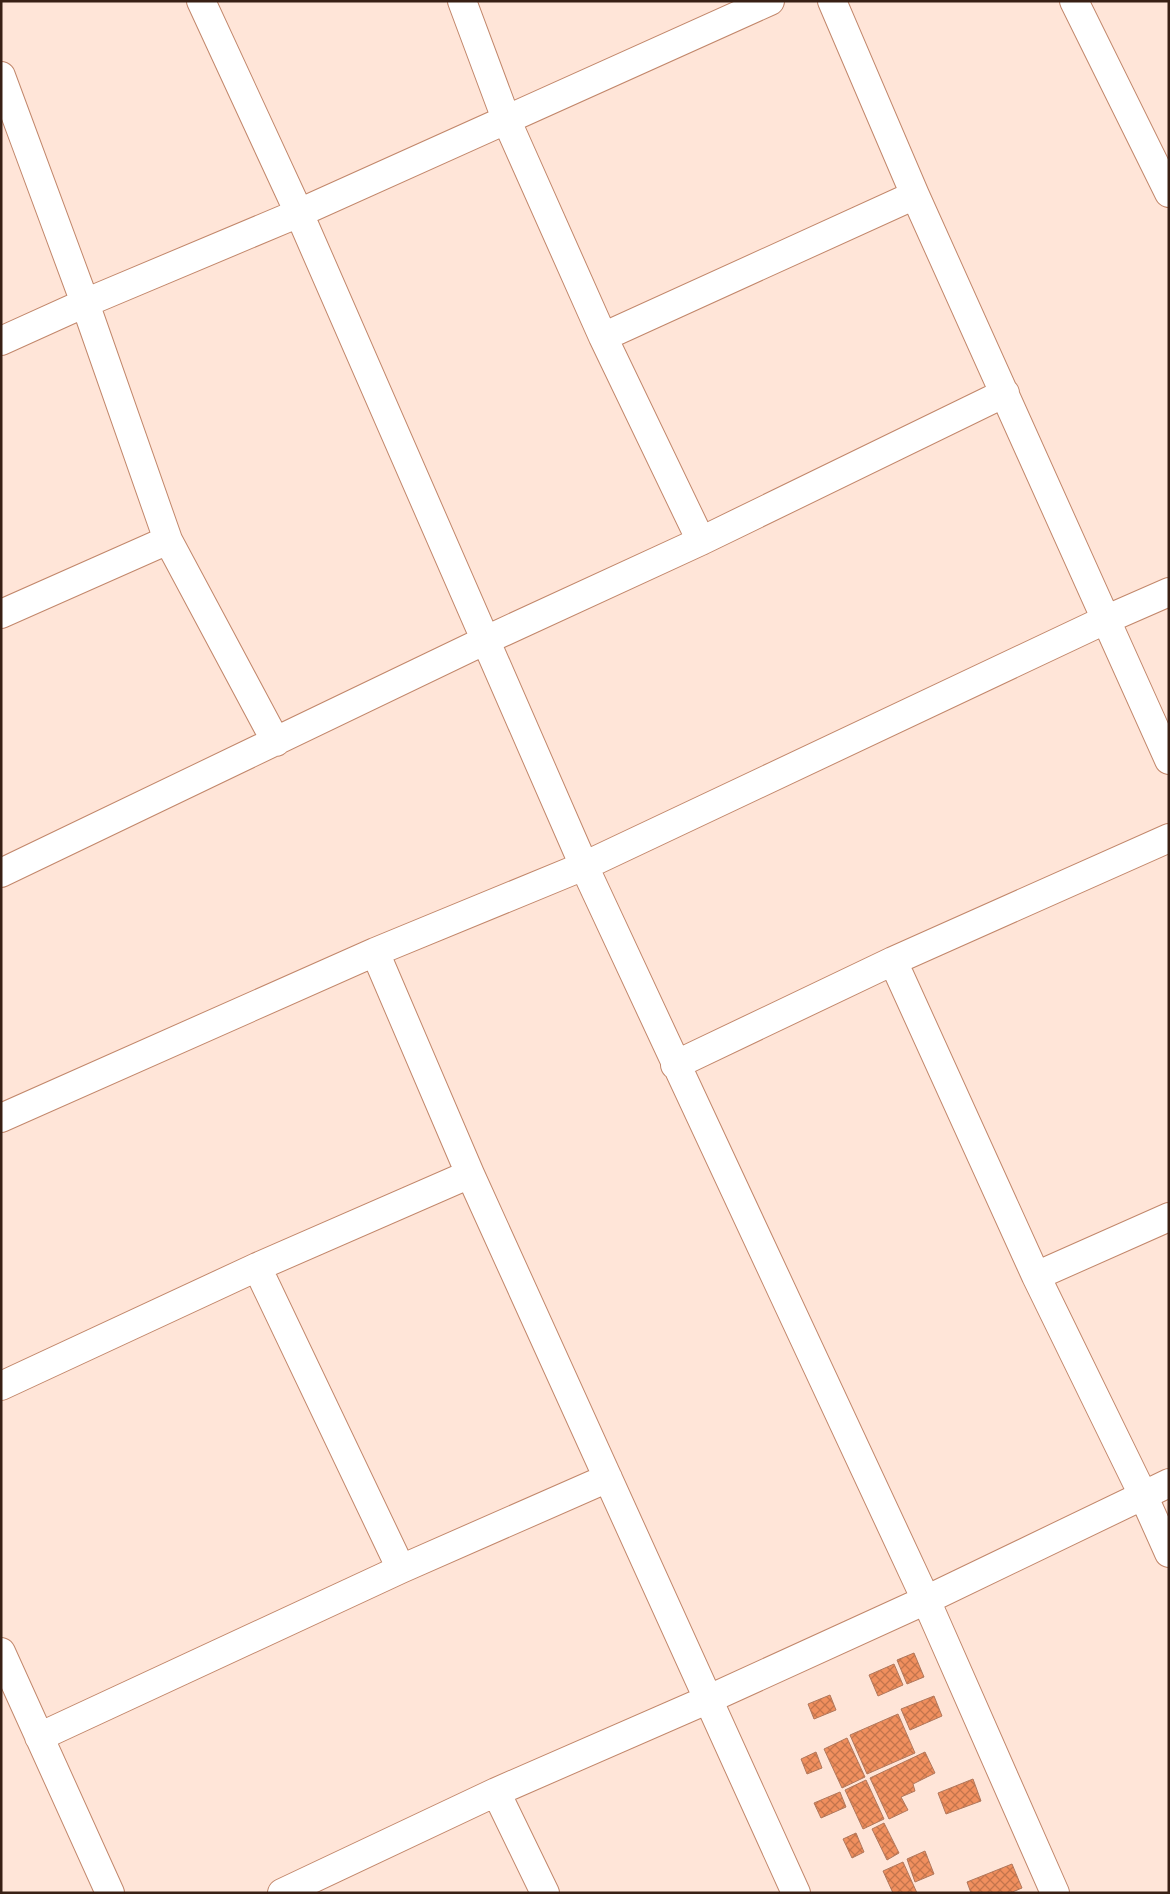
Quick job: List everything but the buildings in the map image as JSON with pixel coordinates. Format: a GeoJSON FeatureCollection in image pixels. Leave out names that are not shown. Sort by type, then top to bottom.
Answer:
{"type":"FeatureCollection","features":[{"type":"Feature","properties":{"kind":"street"},"geometry":{"type":"LineString","coordinates":[[201,1],[299,213],[584,866],[675,1065],[926,1600],[1055,1893]]}},
{"type":"Feature","properties":{"kind":"street"},"geometry":{"type":"LineString","coordinates":[[462,1],[506,119],[603,337],[701,541]]}},
{"type":"Feature","properties":{"kind":"street"},"geometry":{"type":"LineString","coordinates":[[1,341],[85,303],[299,213],[770,1]]}},
{"type":"Feature","properties":{"kind":"street"},"geometry":{"type":"LineString","coordinates":[[832,1],[915,195],[1169,760]]}},
{"type":"Feature","properties":{"kind":"street"},"geometry":{"type":"LineString","coordinates":[[1074,1],[1169,193]]}},
{"type":"Feature","properties":{"kind":"street"},"geometry":{"type":"LineString","coordinates":[[1,76],[85,303],[168,540],[276,742]]}},
{"type":"Feature","properties":{"kind":"street"},"geometry":{"type":"LineString","coordinates":[[603,337],[915,195]]}},
{"type":"Feature","properties":{"kind":"street"},"geometry":{"type":"LineString","coordinates":[[1,873],[486,640],[701,541],[1005,393]]}},
{"type":"Feature","properties":{"kind":"street"},"geometry":{"type":"LineString","coordinates":[[1,614],[168,540]]}},
{"type":"Feature","properties":{"kind":"street"},"geometry":{"type":"LineString","coordinates":[[1,1118],[375,952],[584,866],[1105,620],[1169,592]]}},
{"type":"Feature","properties":{"kind":"street"},"geometry":{"type":"LineString","coordinates":[[675,1065],[893,961],[1169,838]]}},
{"type":"Feature","properties":{"kind":"street"},"geometry":{"type":"LineString","coordinates":[[375,952],[470,1174],[796,1893]]}},
{"type":"Feature","properties":{"kind":"street"},"geometry":{"type":"LineString","coordinates":[[893,961],[1036,1276],[1143,1495],[1169,1553]]}},
{"type":"Feature","properties":{"kind":"street"},"geometry":{"type":"LineString","coordinates":[[1,1386],[257,1267],[470,1174]]}},
{"type":"Feature","properties":{"kind":"street"},"geometry":{"type":"LineString","coordinates":[[1036,1276],[1169,1217]]}},
{"type":"Feature","properties":{"kind":"street"},"geometry":{"type":"LineString","coordinates":[[257,1267],[401,1569]]}},
{"type":"Feature","properties":{"kind":"street"},"geometry":{"type":"LineString","coordinates":[[40,1737],[401,1569],[608,1478]]}},
{"type":"Feature","properties":{"kind":"street"},"geometry":{"type":"LineString","coordinates":[[282,1893],[496,1792],[709,1699],[926,1600],[1169,1483]]}},
{"type":"Feature","properties":{"kind":"street"},"geometry":{"type":"LineString","coordinates":[[1,1652],[110,1893]]}},
{"type":"Feature","properties":{"kind":"street"},"geometry":{"type":"LineString","coordinates":[[496,1792],[545,1893]]}}]}
